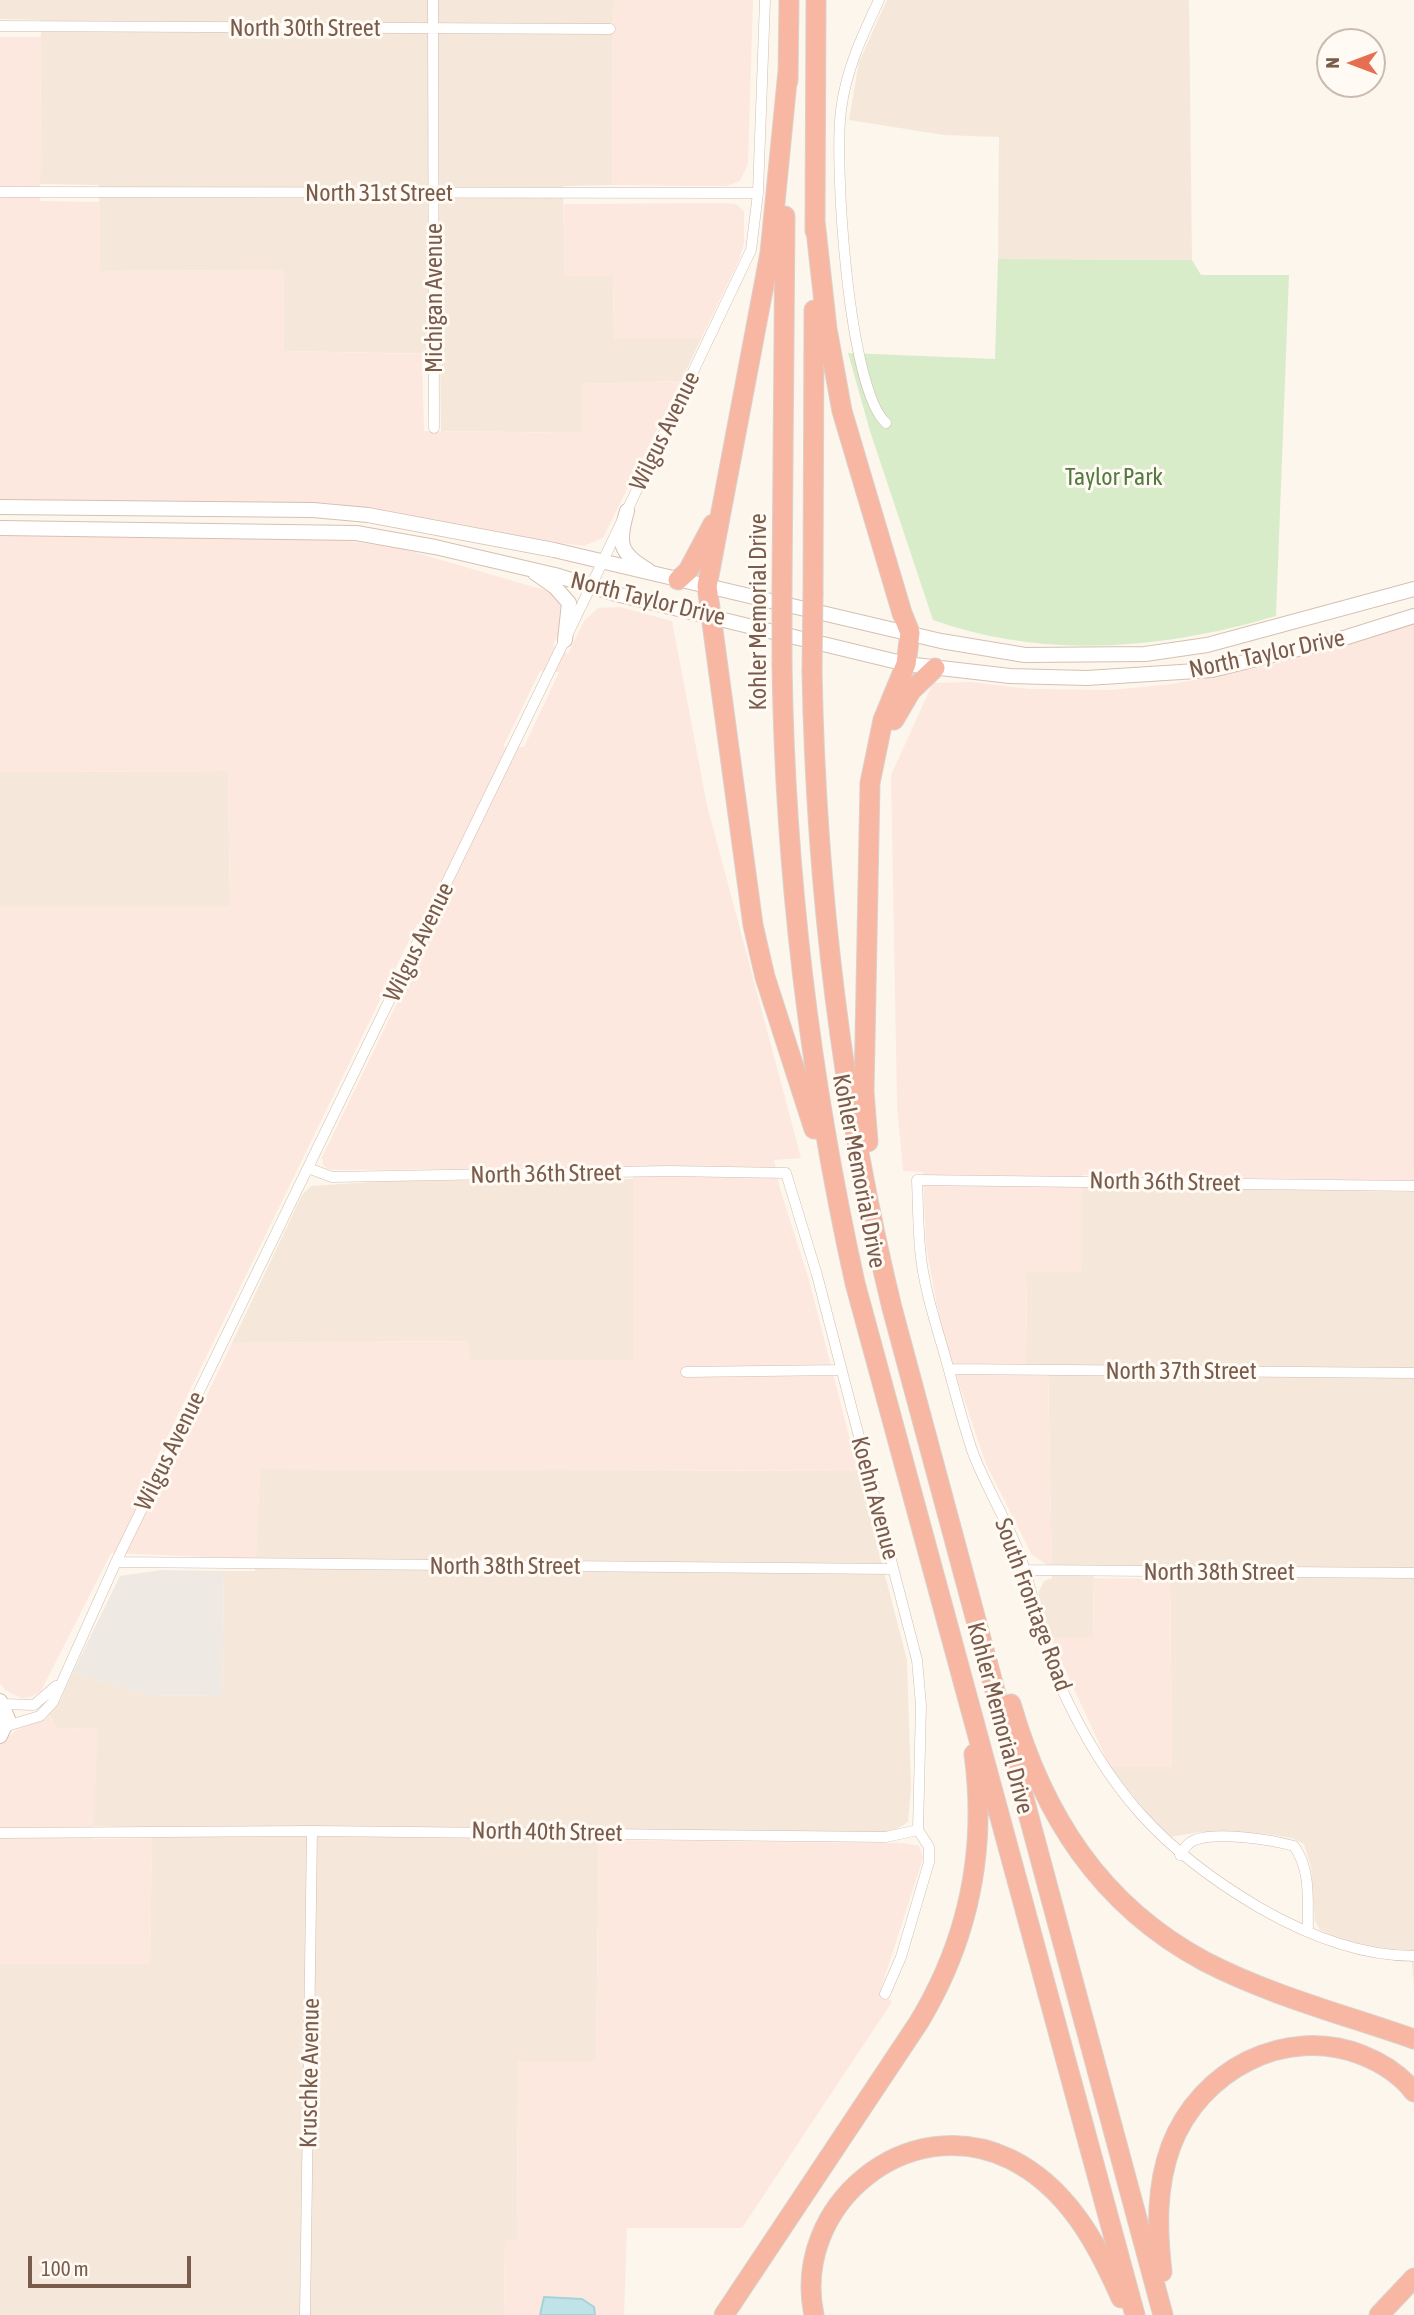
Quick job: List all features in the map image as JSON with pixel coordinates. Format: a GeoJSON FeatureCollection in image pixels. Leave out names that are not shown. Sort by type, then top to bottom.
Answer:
{"type":"FeatureCollection","features":[{"type":"Feature","properties":{"kind":"highway","name":"Kohler Memorial Drive"},"geometry":{"type":"LineString","coordinates":[[789,0],[782,664],[791,874],[820,1110],[855,1283],[1135,2315]]}},
{"type":"Feature","properties":{"kind":"highway","name":"Kohler Memorial Drive"},"geometry":{"type":"LineString","coordinates":[[816,0],[812,671],[816,807],[833,990],[848,1096],[886,1285],[1166,2315]]}},
{"type":"Feature","properties":{"kind":"highway"},"geometry":{"type":"LineString","coordinates":[[788,71],[770,253],[707,586],[753,925],[765,977],[834,1189]]}},
{"type":"Feature","properties":{"kind":"highway"},"geometry":{"type":"LineString","coordinates":[[815,220],[827,329],[842,411],[902,613],[911,633],[906,664],[886,712],[873,757],[866,886],[865,1116],[886,1285]]}},
{"type":"Feature","properties":{"kind":"highway"},"geometry":{"type":"LineString","coordinates":[[670,579],[688,571],[722,511]]}},
{"type":"Feature","properties":{"kind":"highway"},"geometry":{"type":"LineString","coordinates":[[866,886],[886,741],[905,699],[935,668]]}},
{"type":"Feature","properties":{"kind":"highway"},"geometry":{"type":"LineString","coordinates":[[956,1548],[996,1652],[1038,1783],[1065,1834],[1104,1883],[1156,1929],[1204,1961],[1254,1982],[1414,2039]]}},
{"type":"Feature","properties":{"kind":"highway"},"geometry":{"type":"LineString","coordinates":[[724,2315],[925,2013],[952,1960],[966,1917],[979,1830],[978,1782],[945,1609]]}},
{"type":"Feature","properties":{"kind":"highway"},"geometry":{"type":"LineString","coordinates":[[1166,2315],[1159,2248],[1160,2191],[1172,2145],[1181,2126],[1215,2083],[1262,2053],[1295,2045],[1317,2045],[1342,2049],[1369,2058],[1393,2071],[1414,2092]]}},
{"type":"Feature","properties":{"kind":"highway"},"geometry":{"type":"LineString","coordinates":[[814,2315],[810,2292],[814,2252],[836,2205],[853,2186],[882,2164],[910,2152],[949,2145],[983,2149],[1010,2159],[1045,2183],[1068,2205],[1104,2259],[1128,2315]]}},
{"type":"Feature","properties":{"kind":"highway"},"geometry":{"type":"LineString","coordinates":[[1379,2315],[1414,2278]]}},
{"type":"Feature","properties":{"kind":"main road","name":"North Taylor Drive"},"geometry":{"type":"LineString","coordinates":[[0,507],[313,510],[368,515],[554,550],[911,633],[1025,655],[1145,654],[1208,645],[1414,589]]}},
{"type":"Feature","properties":{"kind":"main road"},"geometry":{"type":"LineString","coordinates":[[627,511],[622,530],[622,549],[635,562],[670,579]]}},
{"type":"Feature","properties":{"kind":"main road","name":"North Taylor Drive"},"geometry":{"type":"LineString","coordinates":[[0,528],[356,533],[435,547],[521,567],[906,664],[1010,676],[1087,678],[1196,672],[1257,660],[1414,616]]}},
{"type":"Feature","properties":{"kind":"main road"},"geometry":{"type":"LineString","coordinates":[[521,567],[550,583],[569,603],[565,640]]}},
{"type":"Feature","properties":{"kind":"main road"},"geometry":{"type":"LineString","coordinates":[[1,1703],[8,1718],[3,1731]]}},
{"type":"Feature","properties":{"kind":"street","name":"Michigan Avenue"},"geometry":{"type":"LineString","coordinates":[[433,0],[434,428]]}},
{"type":"Feature","properties":{"kind":"street","name":"Wilgus Avenue"},"geometry":{"type":"LineString","coordinates":[[3,1731],[44,1714],[53,1702],[59,1683],[116,1562],[592,586],[751,250],[758,193],[765,0]]}},
{"type":"Feature","properties":{"kind":"street"},"geometry":{"type":"LineString","coordinates":[[879,0],[846,78],[840,121],[840,203],[845,270],[859,346],[875,409],[886,423]]}},
{"type":"Feature","properties":{"kind":"street","name":"North 30th Street"},"geometry":{"type":"LineString","coordinates":[[0,26],[610,29]]}},
{"type":"Feature","properties":{"kind":"street","name":"North 31st Street"},"geometry":{"type":"LineString","coordinates":[[0,192],[758,193]]}},
{"type":"Feature","properties":{"kind":"street","name":"North 36th Street"},"geometry":{"type":"LineString","coordinates":[[308,1168],[332,1177],[669,1171],[786,1173]]}},
{"type":"Feature","properties":{"kind":"street","name":"Koehn Avenue"},"geometry":{"type":"LineString","coordinates":[[786,1173],[917,1660],[921,1705],[918,1830]]}},
{"type":"Feature","properties":{"kind":"street","name":"North 36th Street"},"geometry":{"type":"LineString","coordinates":[[917,1180],[1414,1186]]}},
{"type":"Feature","properties":{"kind":"street","name":"South Frontage Road"},"geometry":{"type":"LineString","coordinates":[[917,1180],[920,1250],[973,1453],[1024,1570],[1045,1647],[1083,1732],[1133,1807],[1180,1855],[1225,1888],[1308,1932]]}},
{"type":"Feature","properties":{"kind":"street","name":"North 37th Street"},"geometry":{"type":"LineString","coordinates":[[949,1368],[1414,1373]]}},
{"type":"Feature","properties":{"kind":"street"},"geometry":{"type":"LineString","coordinates":[[686,1372],[841,1370]]}},
{"type":"Feature","properties":{"kind":"street","name":"North 38th Street"},"geometry":{"type":"LineString","coordinates":[[116,1562],[894,1569]]}},
{"type":"Feature","properties":{"kind":"street","name":"North 38th Street"},"geometry":{"type":"LineString","coordinates":[[1024,1570],[1414,1573]]}},
{"type":"Feature","properties":{"kind":"street","name":"Wilgus Avenue"},"geometry":{"type":"LineString","coordinates":[[1,1703],[34,1705],[59,1683]]}},
{"type":"Feature","properties":{"kind":"street"},"geometry":{"type":"LineString","coordinates":[[885,1994],[901,1957],[929,1862],[929,1847],[918,1830]]}},
{"type":"Feature","properties":{"kind":"street","name":"North 40th Street"},"geometry":{"type":"LineString","coordinates":[[0,1833],[312,1831],[886,1837],[918,1830]]}},
{"type":"Feature","properties":{"kind":"street","name":"Kruschke Avenue"},"geometry":{"type":"LineString","coordinates":[[305,2315],[312,1831]]}},
{"type":"Feature","properties":{"kind":"street"},"geometry":{"type":"LineString","coordinates":[[1180,1855],[1191,1841],[1198,1838],[1237,1838],[1294,1846],[1304,1863],[1308,1932],[1381,1955],[1414,1956]]}},
{"type":"Feature","properties":{"kind":"shaded area"},"geometry":{"type":"Polygon","coordinates":[[[0,0],[613,0],[612,185],[563,186],[565,275],[613,275],[614,339],[701,339],[681,381],[583,384],[582,433],[441,431],[440,354],[284,351],[283,270],[100,271],[99,185],[40,184],[41,20],[0,19],[0,0]]]}},
{"type":"Feature","properties":{"kind":"shaded area"},"geometry":{"type":"Polygon","coordinates":[[[613,0],[753,0],[748,164],[740,181],[727,186],[612,185],[613,0]]]}},
{"type":"Feature","properties":{"kind":"shaded area"},"geometry":{"type":"Polygon","coordinates":[[[887,0],[1189,0],[1192,260],[998,259],[999,137],[944,135],[849,120],[859,62],[887,0]]]}},
{"type":"Feature","properties":{"kind":"shaded area"},"geometry":{"type":"Polygon","coordinates":[[[0,37],[41,37],[40,201],[100,202],[100,271],[283,270],[284,351],[422,354],[424,431],[582,433],[582,384],[681,381],[603,538],[584,546],[498,535],[400,513],[328,503],[0,501],[0,37]]]}},
{"type":"Feature","properties":{"kind":"shaded area"},"geometry":{"type":"Polygon","coordinates":[[[564,204],[736,204],[744,211],[744,243],[739,260],[701,339],[614,339],[613,276],[565,276],[564,204]]]}},
{"type":"Feature","properties":{"kind":"shaded area"},"geometry":{"type":"Polygon","coordinates":[[[0,536],[327,538],[403,549],[555,593],[564,604],[564,623],[553,645],[568,654],[584,621],[598,608],[620,607],[672,621],[707,805],[801,1158],[774,1160],[780,1189],[809,1280],[858,1471],[260,1469],[256,1559],[111,1553],[41,1691],[31,1697],[21,1698],[5,1690],[0,1683],[0,906],[230,906],[228,771],[0,772],[0,536]],[[540,671],[503,747],[524,747],[559,672],[540,671]],[[417,924],[151,1470],[171,1469],[232,1343],[469,1341],[470,1360],[633,1360],[633,1168],[339,1170],[328,1169],[323,1165],[322,1157],[435,925],[417,924]]]}},
{"type":"Feature","properties":{"kind":"shaded area"},"geometry":{"type":"Polygon","coordinates":[[[1414,624],[1414,1181],[1082,1175],[1081,1272],[1027,1272],[1026,1375],[1048,1376],[1052,1568],[1032,1555],[986,1464],[947,1349],[937,1306],[926,1246],[923,1172],[903,1171],[897,1105],[891,775],[933,683],[970,682],[1030,689],[1111,690],[1172,684],[1268,666],[1414,624]]]}},
{"type":"Feature","properties":{"kind":"shaded area"},"geometry":{"type":"Polygon","coordinates":[[[228,771],[230,906],[0,906],[0,772],[228,771]]]}},
{"type":"Feature","properties":{"kind":"shaded area"},"geometry":{"type":"Polygon","coordinates":[[[633,1179],[633,1360],[469,1360],[468,1341],[232,1343],[302,1195],[311,1186],[387,1181],[633,1179]]]}},
{"type":"Feature","properties":{"kind":"shaded area"},"geometry":{"type":"Polygon","coordinates":[[[1082,1186],[1414,1192],[1414,1988],[1411,1952],[1361,1947],[1320,1930],[1315,1921],[1311,1867],[1304,1844],[1292,1838],[1265,1834],[1201,1832],[1170,1837],[1164,1834],[1110,1767],[1172,1767],[1170,1568],[1094,1567],[1093,1637],[1050,1637],[1038,1593],[1044,1581],[1052,1578],[1048,1366],[1026,1365],[1027,1272],[1082,1186]]]}},
{"type":"Feature","properties":{"kind":"shaded area"},"geometry":{"type":"Polygon","coordinates":[[[260,1469],[858,1471],[907,1660],[911,1788],[908,1822],[891,1833],[599,1829],[596,2062],[518,2061],[517,2240],[505,2241],[504,2315],[0,2315],[0,1964],[150,1964],[152,1827],[93,1826],[97,1729],[56,1728],[49,1713],[60,1701],[73,1672],[146,1695],[222,1696],[224,1571],[255,1571],[260,1469]]]}},
{"type":"Feature","properties":{"kind":"shaded area"},"geometry":{"type":"Polygon","coordinates":[[[162,1570],[224,1571],[222,1696],[146,1695],[73,1672],[120,1576],[162,1570]]]}},
{"type":"Feature","properties":{"kind":"shaded area"},"geometry":{"type":"Polygon","coordinates":[[[1094,1578],[1170,1579],[1172,1767],[1110,1767],[1050,1637],[1093,1637],[1094,1578]]]}},
{"type":"Feature","properties":{"kind":"shaded area"},"geometry":{"type":"Polygon","coordinates":[[[49,1713],[56,1728],[98,1729],[93,1839],[152,1838],[150,1964],[0,1964],[0,1744],[16,1730],[49,1713]]]}},
{"type":"Feature","properties":{"kind":"shaded area"},"geometry":{"type":"Polygon","coordinates":[[[599,1840],[904,1843],[919,1846],[923,1858],[880,1992],[892,2002],[742,2228],[627,2228],[624,2315],[504,2315],[505,2241],[517,2239],[518,2061],[596,2061],[599,1840]]]}},
{"type":"Feature","properties":{"kind":"green space","name":"Taylor Park"},"geometry":{"type":"Polygon","coordinates":[[[998,259],[1192,260],[1201,275],[1289,275],[1276,616],[1191,636],[1104,645],[1018,641],[975,633],[933,620],[870,431],[848,353],[995,359],[998,259]]]}},
{"type":"Feature","properties":{"kind":"water"},"geometry":{"type":"Polygon","coordinates":[[[544,2297],[582,2299],[594,2307],[595,2315],[540,2315],[544,2297]]]}}]}
